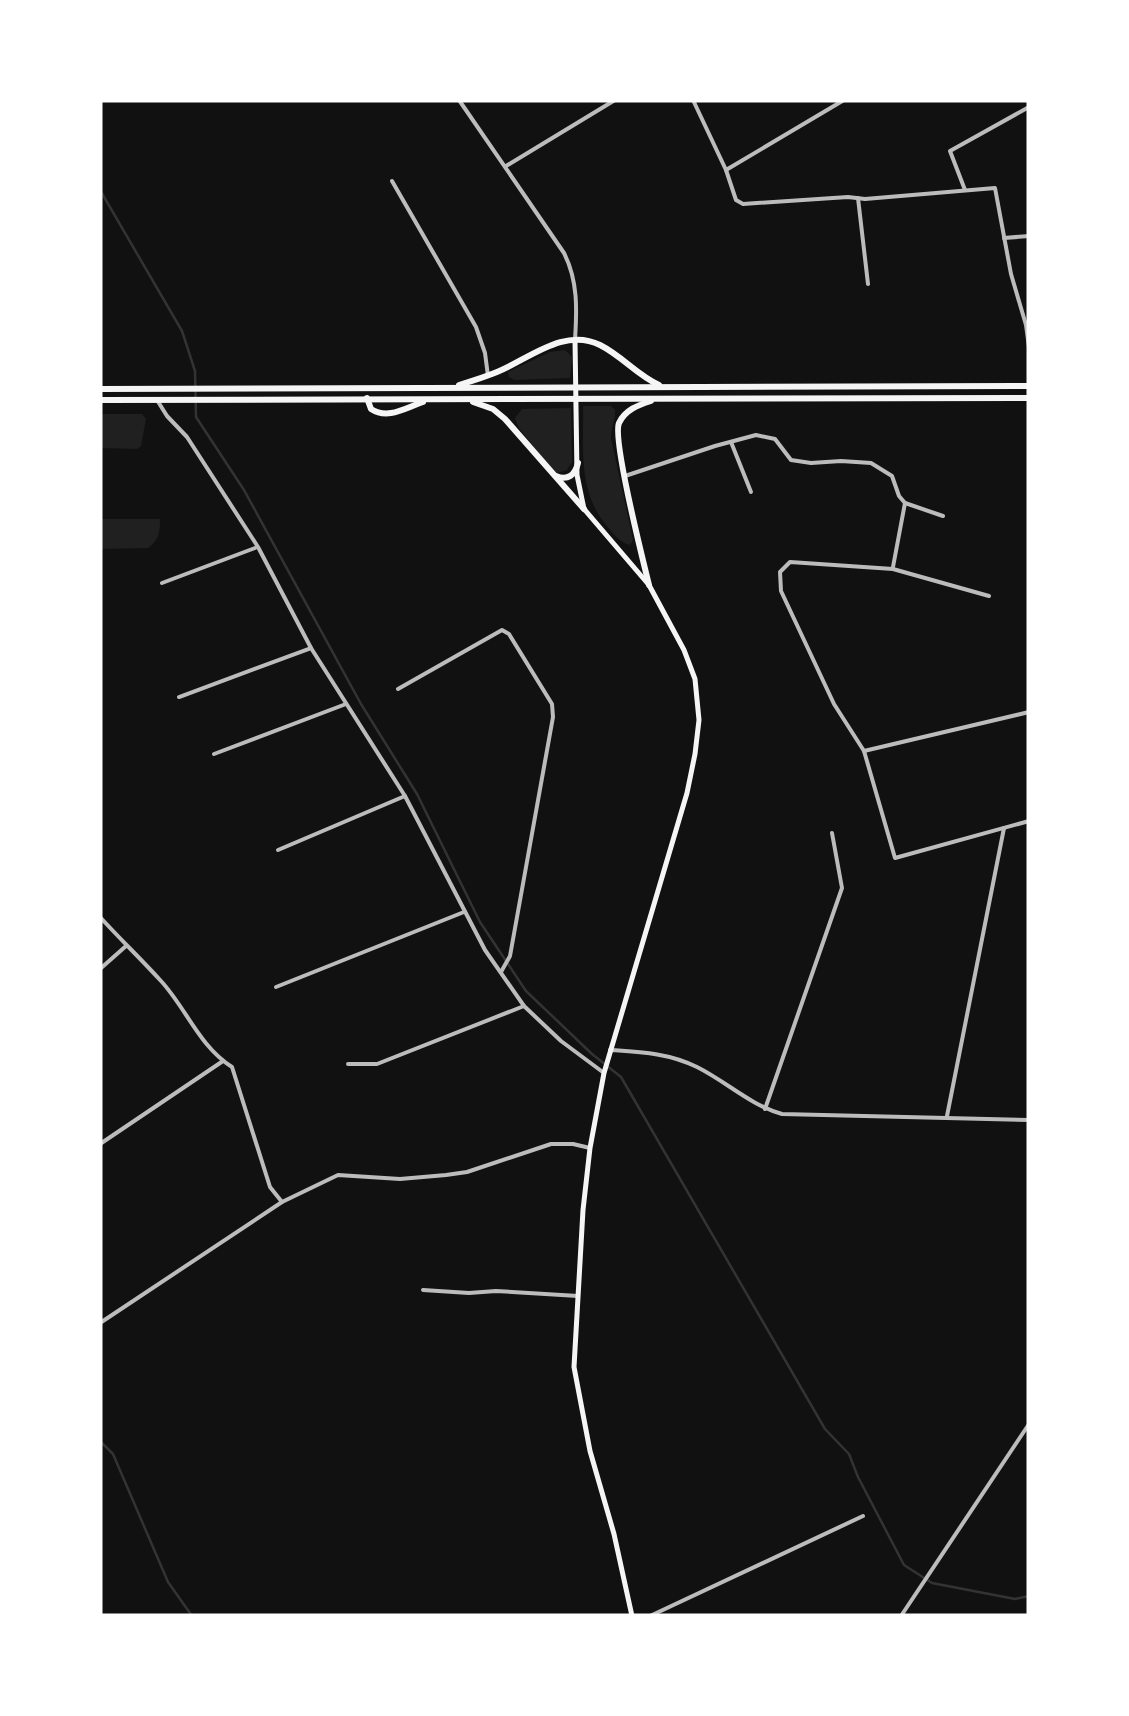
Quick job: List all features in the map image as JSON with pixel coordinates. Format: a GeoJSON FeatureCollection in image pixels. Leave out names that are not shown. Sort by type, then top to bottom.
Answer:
{"type":"FeatureCollection","features":[{"type":"Feature","properties":{"kind":"highway"},"geometry":{"type":"LineString","coordinates":[[448,388],[488,376],[556,343],[576,340],[602,346],[648,380],[666,388]]}},
{"type":"Feature","properties":{"kind":"highway"},"geometry":{"type":"LineString","coordinates":[[100,389],[1029,386]]}},
{"type":"Feature","properties":{"kind":"highway"},"geometry":{"type":"LineString","coordinates":[[367,400],[372,388]]}},
{"type":"Feature","properties":{"kind":"highway"},"geometry":{"type":"LineString","coordinates":[[736,399],[742,393],[738,388]]}},
{"type":"Feature","properties":{"kind":"highway"},"geometry":{"type":"LineString","coordinates":[[100,400],[1029,398]]}},
{"type":"Feature","properties":{"kind":"highway"},"geometry":{"type":"LineString","coordinates":[[367,400],[374,411],[388,415],[430,400]]}},
{"type":"Feature","properties":{"kind":"highway"},"geometry":{"type":"LineString","coordinates":[[466,400],[493,409],[584,510]]}},
{"type":"Feature","properties":{"kind":"highway"},"geometry":{"type":"LineString","coordinates":[[648,585],[618,424],[630,410],[657,400]]}},
{"type":"Feature","properties":{"kind":"highway"},"geometry":{"type":"LineString","coordinates":[[550,473],[570,476],[578,463]]}},
{"type":"Feature","properties":{"kind":"main road"},"geometry":{"type":"LineString","coordinates":[[576,340],[578,487],[584,510],[648,585],[692,668],[698,706],[698,738],[687,793],[604,1073],[583,1210],[574,1367],[580,1408],[632,1616]]}},
{"type":"Feature","properties":{"kind":"street"},"geometry":{"type":"LineString","coordinates":[[459,100],[569,262],[577,296],[576,340]]}},
{"type":"Feature","properties":{"kind":"street"},"geometry":{"type":"LineString","coordinates":[[506,166],[605,102],[616,100]]}},
{"type":"Feature","properties":{"kind":"street"},"geometry":{"type":"LineString","coordinates":[[693,100],[736,200],[744,204],[995,188],[1011,274],[1028,325],[1029,347]]}},
{"type":"Feature","properties":{"kind":"street"},"geometry":{"type":"LineString","coordinates":[[726,170],[844,100]]}},
{"type":"Feature","properties":{"kind":"street"},"geometry":{"type":"LineString","coordinates":[[965,190],[950,151],[1029,107]]}},
{"type":"Feature","properties":{"kind":"street"},"geometry":{"type":"LineString","coordinates":[[392,182],[476,327],[488,376]]}},
{"type":"Feature","properties":{"kind":"street"},"geometry":{"type":"LineString","coordinates":[[858,198],[868,284]]}},
{"type":"Feature","properties":{"kind":"street"},"geometry":{"type":"LineString","coordinates":[[1004,238],[1029,236]]}},
{"type":"Feature","properties":{"kind":"street"},"geometry":{"type":"LineString","coordinates":[[157,400],[187,437],[258,547],[311,648],[405,796],[485,950],[524,1006],[604,1073]]}},
{"type":"Feature","properties":{"kind":"street"},"geometry":{"type":"LineString","coordinates":[[625,476],[756,435],[775,439],[791,460],[811,464],[871,463],[892,476],[905,503],[943,516]]}},
{"type":"Feature","properties":{"kind":"street"},"geometry":{"type":"LineString","coordinates":[[731,442],[751,492]]}},
{"type":"Feature","properties":{"kind":"street"},"geometry":{"type":"LineString","coordinates":[[893,568],[905,503]]}},
{"type":"Feature","properties":{"kind":"street"},"geometry":{"type":"LineString","coordinates":[[162,583],[258,547]]}},
{"type":"Feature","properties":{"kind":"street"},"geometry":{"type":"LineString","coordinates":[[989,596],[893,568],[790,562],[780,572],[782,592],[834,704],[864,751],[895,858],[1029,821]]}},
{"type":"Feature","properties":{"kind":"street"},"geometry":{"type":"LineString","coordinates":[[398,689],[502,630],[510,634],[552,704],[553,717],[510,956],[501,972]]}},
{"type":"Feature","properties":{"kind":"street"},"geometry":{"type":"LineString","coordinates":[[179,697],[311,648]]}},
{"type":"Feature","properties":{"kind":"street"},"geometry":{"type":"LineString","coordinates":[[214,754],[346,704]]}},
{"type":"Feature","properties":{"kind":"street"},"geometry":{"type":"LineString","coordinates":[[864,751],[1029,712]]}},
{"type":"Feature","properties":{"kind":"street"},"geometry":{"type":"LineString","coordinates":[[278,850],[405,796]]}},
{"type":"Feature","properties":{"kind":"street"},"geometry":{"type":"LineString","coordinates":[[947,1116],[1004,828]]}},
{"type":"Feature","properties":{"kind":"street"},"geometry":{"type":"LineString","coordinates":[[765,1109],[842,888],[832,832]]}},
{"type":"Feature","properties":{"kind":"street"},"geometry":{"type":"LineString","coordinates":[[276,986],[464,912]]}},
{"type":"Feature","properties":{"kind":"street"},"geometry":{"type":"LineString","coordinates":[[100,917],[164,983],[189,1022],[232,1067],[270,1187],[282,1202]]}},
{"type":"Feature","properties":{"kind":"street"},"geometry":{"type":"LineString","coordinates":[[100,969],[126,946]]}},
{"type":"Feature","properties":{"kind":"street"},"geometry":{"type":"LineString","coordinates":[[348,1064],[377,1064],[524,1006]]}},
{"type":"Feature","properties":{"kind":"street"},"geometry":{"type":"LineString","coordinates":[[609,1054],[676,1058],[765,1109],[782,1114],[1029,1120]]}},
{"type":"Feature","properties":{"kind":"street"},"geometry":{"type":"LineString","coordinates":[[100,1144],[223,1061]]}},
{"type":"Feature","properties":{"kind":"street"},"geometry":{"type":"LineString","coordinates":[[100,1323],[282,1202],[338,1175],[446,1175],[467,1172],[550,1144],[590,1148]]}},
{"type":"Feature","properties":{"kind":"street"},"geometry":{"type":"LineString","coordinates":[[422,1290],[578,1296]]}},
{"type":"Feature","properties":{"kind":"street"},"geometry":{"type":"LineString","coordinates":[[901,1616],[1029,1424]]}},
{"type":"Feature","properties":{"kind":"street"},"geometry":{"type":"LineString","coordinates":[[650,1616],[863,1516]]}},
{"type":"Feature","properties":{"kind":"shaded area"},"geometry":{"type":"Polygon","coordinates":[[[565,350],[572,357],[570,378],[509,377],[508,372],[550,352],[565,350]]]}},
{"type":"Feature","properties":{"kind":"shaded area"},"geometry":{"type":"Polygon","coordinates":[[[583,406],[611,406],[615,410],[611,438],[633,540],[630,545],[612,532],[591,499],[584,469],[583,406]]]}},
{"type":"Feature","properties":{"kind":"shaded area"},"geometry":{"type":"Polygon","coordinates":[[[571,408],[572,462],[567,470],[557,473],[515,418],[522,409],[571,408]]]}},
{"type":"Feature","properties":{"kind":"shaded area"},"geometry":{"type":"Polygon","coordinates":[[[100,414],[142,414],[146,419],[141,446],[100,448],[100,414]]]}},
{"type":"Feature","properties":{"kind":"shaded area"},"geometry":{"type":"Polygon","coordinates":[[[100,519],[160,519],[159,532],[148,548],[100,549],[100,519]]]}},
{"type":"Feature","properties":{"kind":"waterway"},"geometry":{"type":"LineString","coordinates":[[100,190],[182,331],[195,371],[196,417],[244,490],[361,704],[417,794],[480,922],[526,991],[621,1077],[825,1429],[849,1454],[904,1565],[932,1583],[1015,1599],[1029,1596]]}},
{"type":"Feature","properties":{"kind":"waterway"},"geometry":{"type":"LineString","coordinates":[[100,1441],[113,1454],[168,1582],[192,1616]]}}]}
